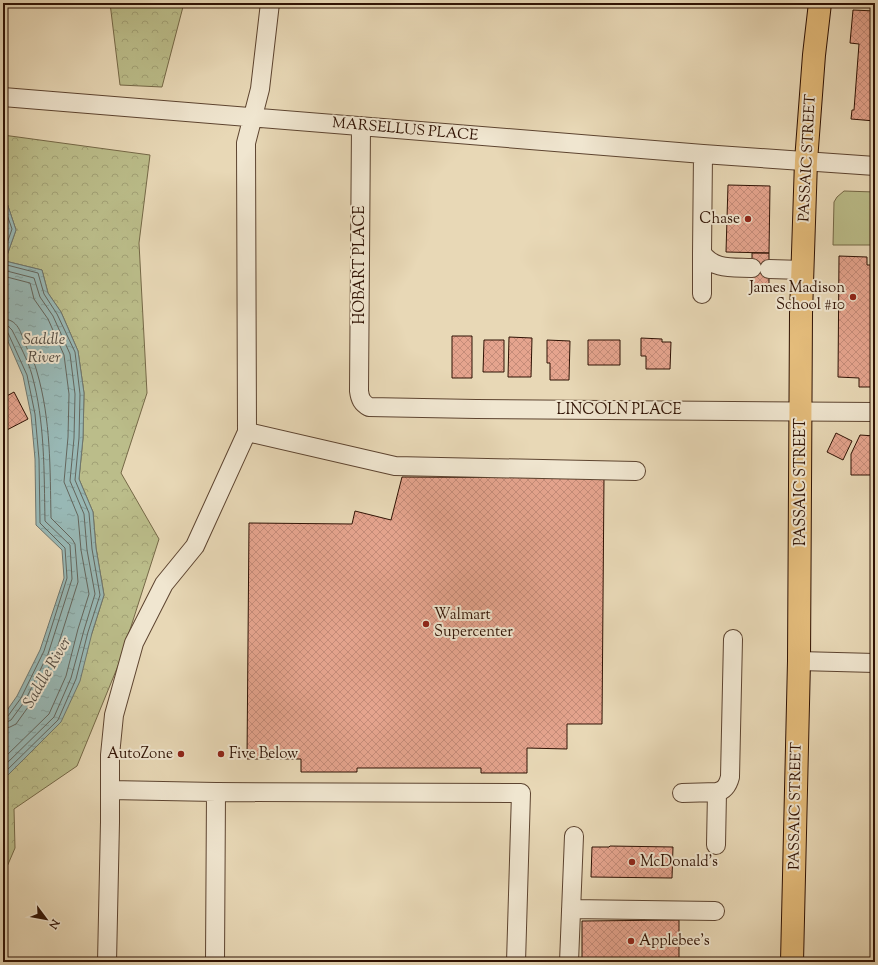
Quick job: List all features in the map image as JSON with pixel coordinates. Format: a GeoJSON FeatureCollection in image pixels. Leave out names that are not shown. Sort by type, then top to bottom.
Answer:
{"type":"FeatureCollection","features":[{"type":"Feature","properties":{"kind":"main road","name":"PASSAIC STREET"},"geometry":{"type":"LineString","coordinates":[[792,962],[799,661],[801,314],[806,161],[814,55],[820,3]]}},
{"type":"Feature","properties":{"kind":"street"},"geometry":{"type":"LineString","coordinates":[[107,962],[110,755],[114,715],[134,643],[164,584],[195,546],[247,432],[246,143],[254,117],[260,89],[270,3]]}},
{"type":"Feature","properties":{"kind":"street","name":"MARSELLUS PLACE"},"geometry":{"type":"LineString","coordinates":[[3,97],[703,154],[875,166]]}},
{"type":"Feature","properties":{"kind":"street","name":"HOBART PLACE"},"geometry":{"type":"LineString","coordinates":[[360,126],[359,391],[363,404]]}},
{"type":"Feature","properties":{"kind":"street"},"geometry":{"type":"LineString","coordinates":[[702,294],[703,154]]}},
{"type":"Feature","properties":{"kind":"street"},"geometry":{"type":"LineString","coordinates":[[702,253],[705,259],[720,267],[803,270]]}},
{"type":"Feature","properties":{"kind":"street","name":"LINCOLN PLACE"},"geometry":{"type":"LineString","coordinates":[[363,404],[369,407],[377,408],[875,412]]}},
{"type":"Feature","properties":{"kind":"street"},"geometry":{"type":"LineString","coordinates":[[247,432],[395,466],[636,471]]}},
{"type":"Feature","properties":{"kind":"street"},"geometry":{"type":"LineString","coordinates":[[682,793],[717,792],[722,790],[728,783],[730,777],[733,639]]}},
{"type":"Feature","properties":{"kind":"street"},"geometry":{"type":"LineString","coordinates":[[799,661],[875,663]]}},
{"type":"Feature","properties":{"kind":"street"},"geometry":{"type":"LineString","coordinates":[[110,790],[216,792],[521,793],[516,962]]}},
{"type":"Feature","properties":{"kind":"street"},"geometry":{"type":"LineString","coordinates":[[215,962],[216,792]]}},
{"type":"Feature","properties":{"kind":"street"},"geometry":{"type":"LineString","coordinates":[[716,845],[717,792]]}},
{"type":"Feature","properties":{"kind":"street"},"geometry":{"type":"LineString","coordinates":[[569,962],[574,836]]}},
{"type":"Feature","properties":{"kind":"street"},"geometry":{"type":"LineString","coordinates":[[571,909],[715,911]]}},
{"type":"Feature","properties":{"kind":"green space"},"geometry":{"type":"Polygon","coordinates":[[[110,3],[184,3],[162,87],[120,85],[110,3]]]}},
{"type":"Feature","properties":{"kind":"green space"},"geometry":{"type":"Polygon","coordinates":[[[3,135],[150,155],[139,243],[147,393],[121,473],[159,539],[120,661],[77,766],[14,809],[15,848],[3,876],[3,780],[19,764],[92,633],[104,595],[96,548],[93,512],[79,479],[83,438],[84,393],[78,351],[61,312],[48,293],[42,270],[5,261],[16,230],[3,194],[3,135]]]}},
{"type":"Feature","properties":{"kind":"green space"},"geometry":{"type":"Polygon","coordinates":[[[844,191],[875,192],[875,245],[833,245],[834,202],[844,191]]]}},
{"type":"Feature","properties":{"kind":"water","name":"Saddle River"},"geometry":{"type":"Polygon","coordinates":[[[3,194],[16,230],[5,261],[42,270],[48,293],[61,312],[78,351],[84,393],[83,438],[79,479],[93,512],[96,548],[104,595],[92,633],[80,681],[61,722],[3,780],[3,716],[17,696],[40,650],[64,578],[62,550],[36,525],[35,459],[31,415],[23,376],[3,330],[3,194]]]}},
{"type":"Feature","properties":{"kind":"building"},"geometry":{"type":"Polygon","coordinates":[[[853,10],[875,11],[875,121],[851,119],[852,110],[854,110],[859,44],[850,43],[853,10]]]}},
{"type":"Feature","properties":{"kind":"building","name":"Chase"},"geometry":{"type":"Polygon","coordinates":[[[728,185],[770,186],[769,253],[726,252],[728,185]]]}},
{"type":"Feature","properties":{"kind":"building"},"geometry":{"type":"Polygon","coordinates":[[[752,253],[769,253],[769,285],[752,285],[752,253]]]}},
{"type":"Feature","properties":{"kind":"building"},"geometry":{"type":"Polygon","coordinates":[[[839,256],[867,257],[867,265],[875,265],[875,387],[859,387],[859,378],[838,377],[839,256]]]}},
{"type":"Feature","properties":{"kind":"building"},"geometry":{"type":"Polygon","coordinates":[[[452,336],[472,336],[472,378],[452,378],[452,336]]]}},
{"type":"Feature","properties":{"kind":"building"},"geometry":{"type":"Polygon","coordinates":[[[509,337],[532,338],[531,377],[508,377],[509,337]]]}},
{"type":"Feature","properties":{"kind":"building"},"geometry":{"type":"Polygon","coordinates":[[[641,338],[662,339],[662,342],[671,342],[670,369],[646,369],[646,356],[641,356],[641,338]]]}},
{"type":"Feature","properties":{"kind":"building"},"geometry":{"type":"Polygon","coordinates":[[[484,340],[504,340],[504,372],[483,372],[484,340]]]}},
{"type":"Feature","properties":{"kind":"building"},"geometry":{"type":"Polygon","coordinates":[[[547,340],[570,341],[569,380],[550,380],[550,363],[547,363],[547,340]]]}},
{"type":"Feature","properties":{"kind":"building"},"geometry":{"type":"Polygon","coordinates":[[[588,340],[620,340],[620,365],[588,365],[588,340]]]}},
{"type":"Feature","properties":{"kind":"building"},"geometry":{"type":"Polygon","coordinates":[[[14,392],[28,419],[3,432],[3,398],[14,392]]]}},
{"type":"Feature","properties":{"kind":"building"},"geometry":{"type":"Polygon","coordinates":[[[836,433],[852,441],[843,460],[827,452],[836,433]]]}},
{"type":"Feature","properties":{"kind":"building"},"geometry":{"type":"Polygon","coordinates":[[[860,435],[875,436],[875,475],[851,475],[851,454],[860,435]]]}},
{"type":"Feature","properties":{"kind":"building","name":"Walmart Supercenter"},"geometry":{"type":"Polygon","coordinates":[[[402,477],[604,478],[602,724],[567,724],[567,749],[527,748],[527,773],[481,773],[481,768],[357,768],[357,772],[301,772],[301,759],[247,759],[249,523],[352,524],[355,511],[391,520],[402,477]]]}},
{"type":"Feature","properties":{"kind":"building","name":"McDonald's"},"geometry":{"type":"Polygon","coordinates":[[[592,847],[673,847],[672,878],[591,877],[592,847]]]}},
{"type":"Feature","properties":{"kind":"building","name":"Applebee's"},"geometry":{"type":"Polygon","coordinates":[[[679,920],[679,962],[582,962],[582,921],[679,920]]]}},
{"type":"Feature","properties":{"kind":"place","name":"Chase"},"geometry":{"type":"Point","coordinates":[748,219]}},
{"type":"Feature","properties":{"kind":"place","name":"James Madison School #10"},"geometry":{"type":"Point","coordinates":[853,297]}},
{"type":"Feature","properties":{"kind":"place","name":"Walmart Supercenter"},"geometry":{"type":"Point","coordinates":[426,624]}},
{"type":"Feature","properties":{"kind":"place","name":"AutoZone"},"geometry":{"type":"Point","coordinates":[181,754]}},
{"type":"Feature","properties":{"kind":"place","name":"Five Below"},"geometry":{"type":"Point","coordinates":[221,754]}},
{"type":"Feature","properties":{"kind":"place","name":"McDonald's"},"geometry":{"type":"Point","coordinates":[632,862]}},
{"type":"Feature","properties":{"kind":"place","name":"Applebee's"},"geometry":{"type":"Point","coordinates":[631,941]}}]}
